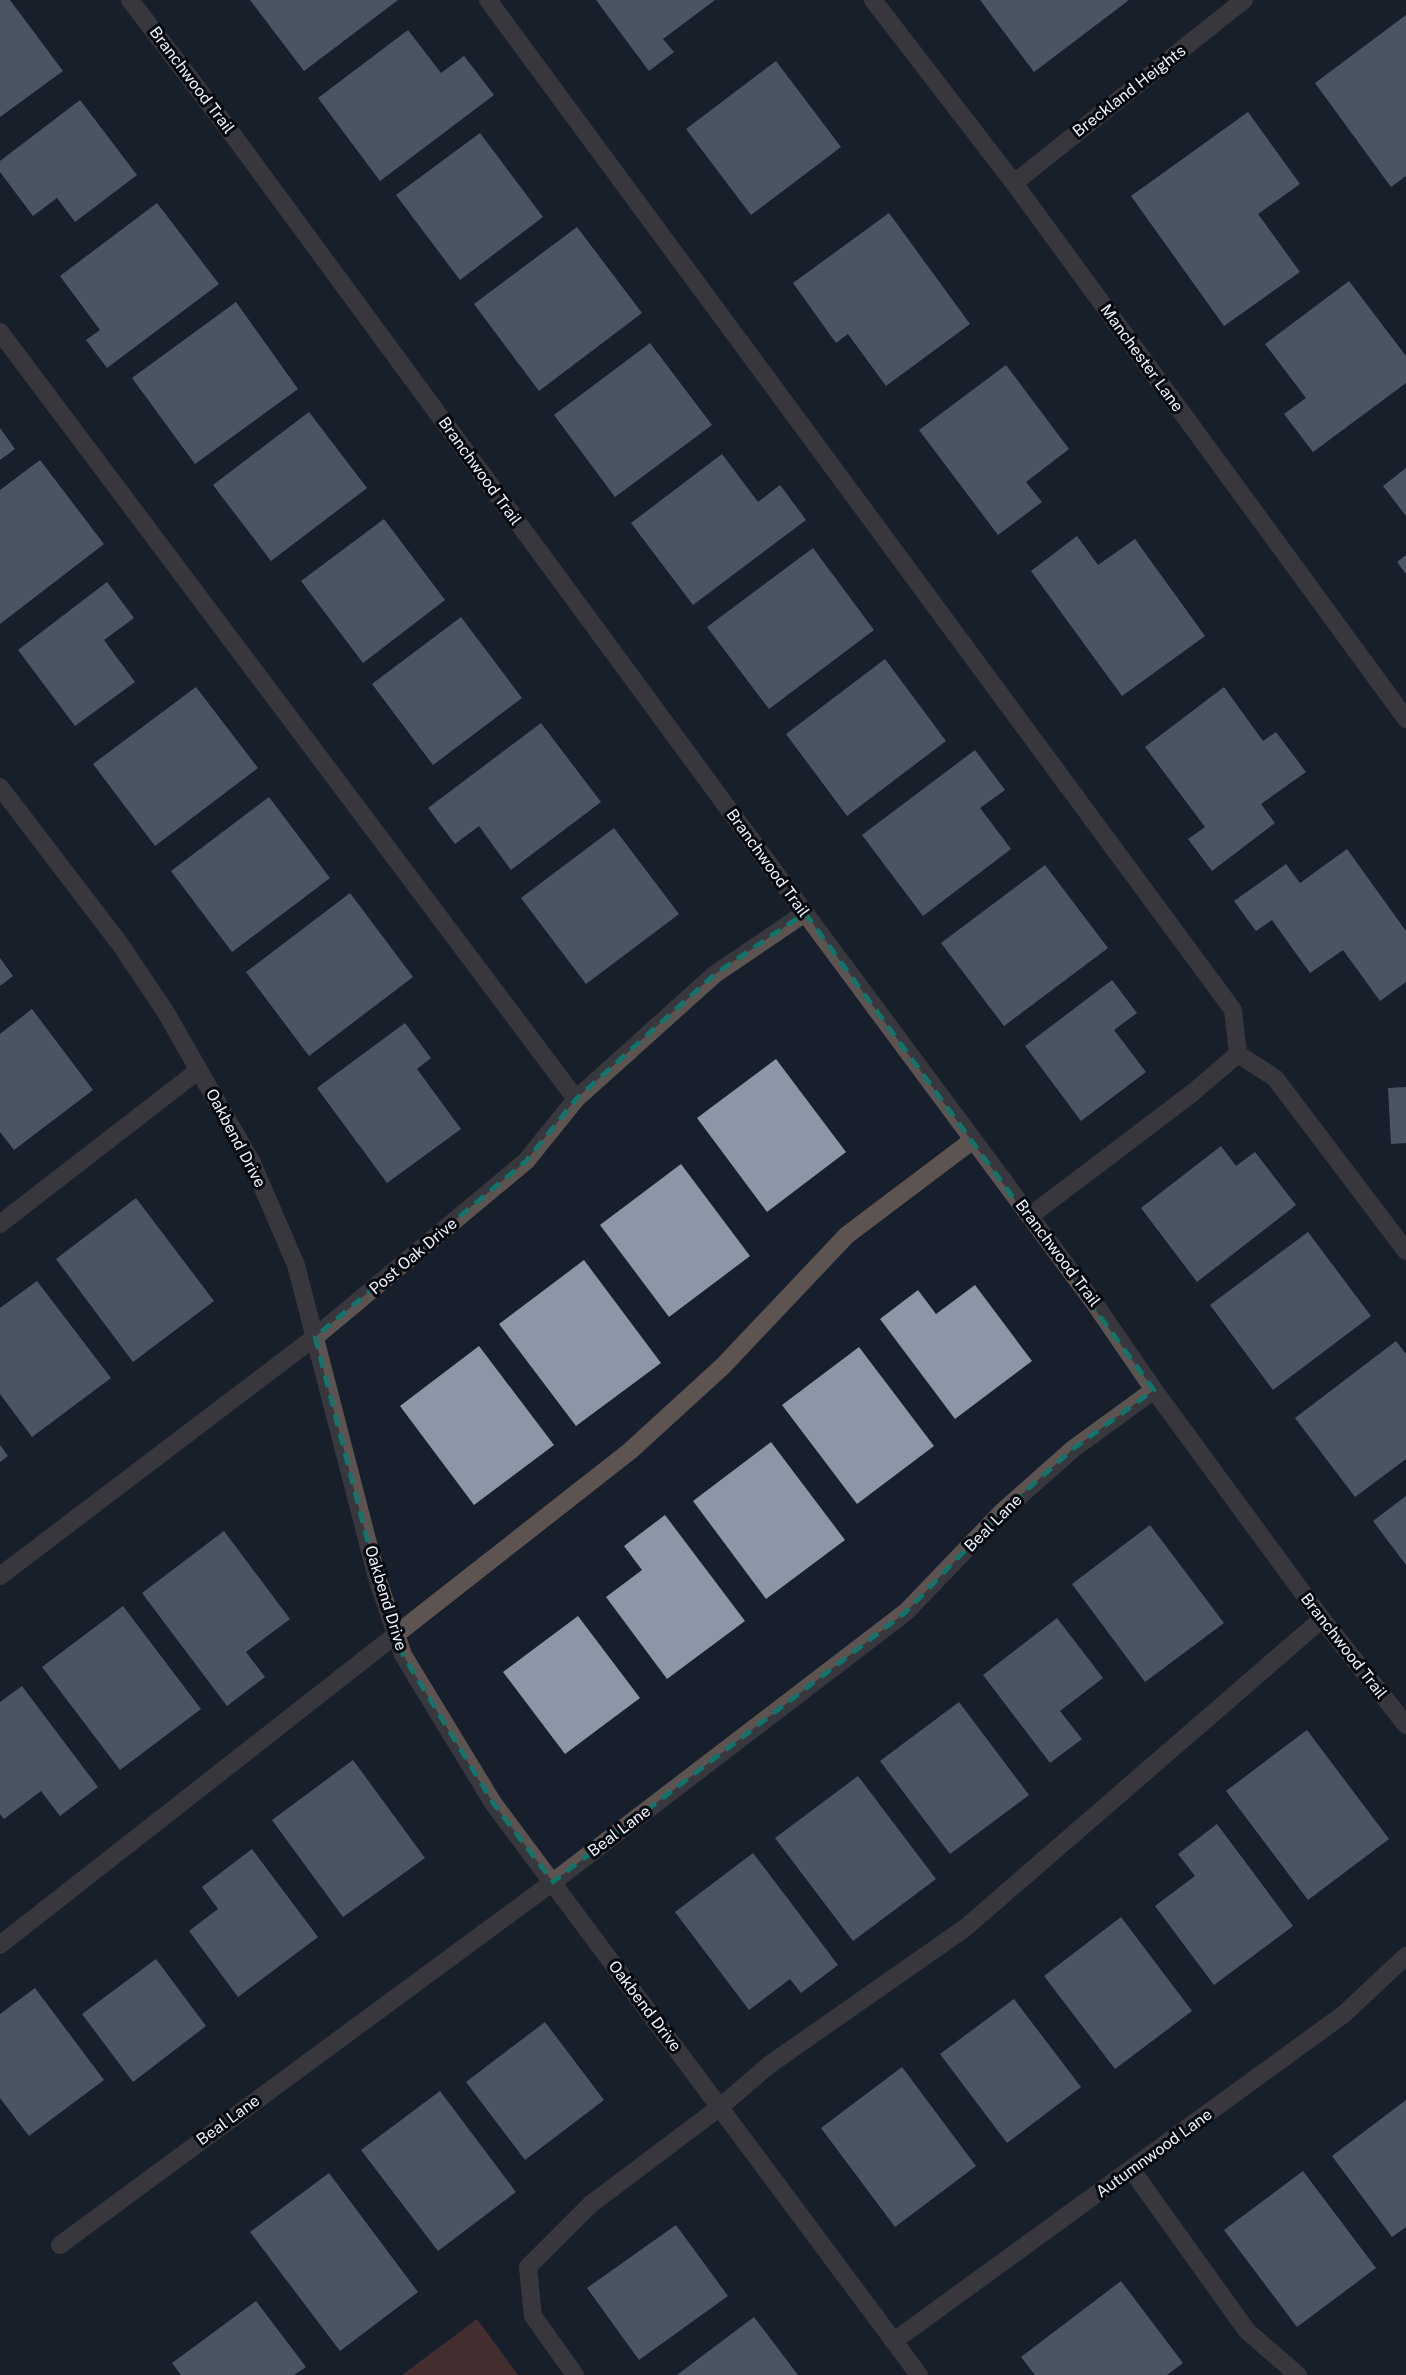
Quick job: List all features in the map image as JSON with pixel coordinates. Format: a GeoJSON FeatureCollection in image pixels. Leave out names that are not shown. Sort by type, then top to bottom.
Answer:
{"type":"FeatureCollection","features":[{"type":"Feature","properties":{"kind":"street","name":"Branchwood Trail"},"geometry":{"type":"LineString","coordinates":[[130,0],[230,131],[1095,1304],[1154,1390],[1322,1619],[1406,1725]]}},
{"type":"Feature","properties":{"kind":"street"},"geometry":{"type":"LineString","coordinates":[[488,0],[1233,1010],[1238,1054]]}},
{"type":"Feature","properties":{"kind":"street","name":"Manchester Lane"},"geometry":{"type":"LineString","coordinates":[[873,0],[1014,183],[1406,719]]}},
{"type":"Feature","properties":{"kind":"street","name":"Breckland Heights"},"geometry":{"type":"LineString","coordinates":[[1014,183],[1244,0]]}},
{"type":"Feature","properties":{"kind":"street"},"geometry":{"type":"LineString","coordinates":[[0,332],[576,1098]]}},
{"type":"Feature","properties":{"kind":"street","name":"Oakbend Drive"},"geometry":{"type":"LineString","coordinates":[[0,787],[120,944],[165,1011],[257,1173],[296,1265],[377,1578],[403,1655],[494,1803],[919,2375]]}},
{"type":"Feature","properties":{"kind":"street","name":"Post Oak Drive"},"geometry":{"type":"LineString","coordinates":[[0,1576],[315,1337],[526,1161],[576,1098],[715,974],[805,913]]}},
{"type":"Feature","properties":{"kind":"street"},"geometry":{"type":"LineString","coordinates":[[1030,1216],[1191,1094],[1238,1054]]}},
{"type":"Feature","properties":{"kind":"street"},"geometry":{"type":"LineString","coordinates":[[1238,1054],[1275,1078],[1406,1251]]}},
{"type":"Feature","properties":{"kind":"street"},"geometry":{"type":"LineString","coordinates":[[0,1224],[199,1070]]}},
{"type":"Feature","properties":{"kind":"street"},"geometry":{"type":"LineString","coordinates":[[0,1945],[630,1451],[723,1366],[847,1235],[973,1140]]}},
{"type":"Feature","properties":{"kind":"street","name":"Beal Lane"},"geometry":{"type":"LineString","coordinates":[[60,2245],[553,1882],[906,1612],[1002,1512],[1073,1449],[1154,1390]]}},
{"type":"Feature","properties":{"kind":"street"},"geometry":{"type":"LineString","coordinates":[[575,2375],[533,2316],[528,2267],[591,2204],[720,2107],[769,2065],[965,1928],[1322,1619]]}},
{"type":"Feature","properties":{"kind":"street","name":"Autumnwood Lane"},"geometry":{"type":"LineString","coordinates":[[894,2341],[1344,2014],[1406,1956]]}},
{"type":"Feature","properties":{"kind":"street"},"geometry":{"type":"LineString","coordinates":[[1131,2169],[1247,2331],[1298,2375]]}},
{"type":"Feature","properties":{"kind":"highlighted area"},"geometry":{"type":"Polygon","coordinates":[[[805,913],[1154,1390],[1073,1449],[1002,1512],[906,1612],[553,1882],[493,1803],[403,1655],[377,1578],[315,1337],[526,1161],[576,1099],[715,974],[805,913]]]}},
{"type":"Feature","properties":{"kind":"shaded area"},"geometry":{"type":"Polygon","coordinates":[[[477,2319],[518,2375],[402,2375],[477,2319]]]}},
{"type":"Feature","properties":{"kind":"building"},"geometry":{"type":"Polygon","coordinates":[[[0,0],[10,0],[63,71],[0,117],[0,0]]]}},
{"type":"Feature","properties":{"kind":"building"},"geometry":{"type":"Polygon","coordinates":[[[250,0],[398,0],[304,71],[250,0]]]}},
{"type":"Feature","properties":{"kind":"building"},"geometry":{"type":"Polygon","coordinates":[[[596,0],[715,0],[663,39],[674,52],[649,71],[596,0]]]}},
{"type":"Feature","properties":{"kind":"building"},"geometry":{"type":"Polygon","coordinates":[[[980,0],[1129,0],[1034,72],[980,0]]]}},
{"type":"Feature","properties":{"kind":"building"},"geometry":{"type":"Polygon","coordinates":[[[1406,15],[1406,176],[1391,187],[1315,83],[1406,15]]]}},
{"type":"Feature","properties":{"kind":"building"},"geometry":{"type":"Polygon","coordinates":[[[408,30],[441,73],[464,56],[494,95],[380,181],[318,98],[408,30]]]}},
{"type":"Feature","properties":{"kind":"building"},"geometry":{"type":"Polygon","coordinates":[[[776,61],[841,147],[751,215],[686,129],[776,61]]]}},
{"type":"Feature","properties":{"kind":"building"},"geometry":{"type":"Polygon","coordinates":[[[80,100],[137,175],[75,222],[57,198],[33,216],[0,172],[0,161],[80,100]]]}},
{"type":"Feature","properties":{"kind":"building"},"geometry":{"type":"Polygon","coordinates":[[[1248,112],[1300,184],[1258,214],[1300,272],[1224,326],[1131,196],[1248,112]]]}},
{"type":"Feature","properties":{"kind":"building"},"geometry":{"type":"Polygon","coordinates":[[[480,133],[543,217],[460,280],[396,195],[480,133]]]}},
{"type":"Feature","properties":{"kind":"building"},"geometry":{"type":"Polygon","coordinates":[[[157,203],[219,284],[107,368],[86,340],[100,330],[60,276],[157,203]]]}},
{"type":"Feature","properties":{"kind":"building"},"geometry":{"type":"Polygon","coordinates":[[[889,213],[970,324],[886,386],[848,334],[836,343],[793,283],[889,213]]]}},
{"type":"Feature","properties":{"kind":"building"},"geometry":{"type":"Polygon","coordinates":[[[577,227],[642,313],[539,391],[474,304],[577,227]]]}},
{"type":"Feature","properties":{"kind":"building"},"geometry":{"type":"Polygon","coordinates":[[[1349,281],[1406,356],[1406,383],[1313,452],[1284,414],[1306,398],[1265,344],[1349,281]]]}},
{"type":"Feature","properties":{"kind":"building"},"geometry":{"type":"Polygon","coordinates":[[[236,302],[298,389],[195,464],[132,378],[236,302]]]}},
{"type":"Feature","properties":{"kind":"building"},"geometry":{"type":"Polygon","coordinates":[[[650,343],[712,425],[615,497],[554,415],[650,343]]]}},
{"type":"Feature","properties":{"kind":"building"},"geometry":{"type":"Polygon","coordinates":[[[1006,365],[1069,449],[1026,482],[1042,502],[998,535],[919,430],[1006,365]]]}},
{"type":"Feature","properties":{"kind":"building"},"geometry":{"type":"Polygon","coordinates":[[[309,412],[367,488],[271,561],[213,485],[309,412]]]}},
{"type":"Feature","properties":{"kind":"building"},"geometry":{"type":"Polygon","coordinates":[[[0,428],[15,449],[0,460],[0,428]]]}},
{"type":"Feature","properties":{"kind":"building"},"geometry":{"type":"Polygon","coordinates":[[[722,454],[758,502],[780,485],[806,520],[693,605],[631,523],[722,454]]]}},
{"type":"Feature","properties":{"kind":"building"},"geometry":{"type":"Polygon","coordinates":[[[40,460],[104,544],[0,624],[0,490],[40,460]]]}},
{"type":"Feature","properties":{"kind":"building"},"geometry":{"type":"Polygon","coordinates":[[[1406,468],[1406,516],[1383,486],[1406,468]]]}},
{"type":"Feature","properties":{"kind":"building"},"geometry":{"type":"Polygon","coordinates":[[[384,519],[445,600],[363,663],[301,581],[384,519]]]}},
{"type":"Feature","properties":{"kind":"building"},"geometry":{"type":"Polygon","coordinates":[[[1077,536],[1098,565],[1135,539],[1205,636],[1122,696],[1031,571],[1077,536]]]}},
{"type":"Feature","properties":{"kind":"building"},"geometry":{"type":"Polygon","coordinates":[[[813,548],[874,630],[769,709],[707,627],[813,548]]]}},
{"type":"Feature","properties":{"kind":"building"},"geometry":{"type":"Polygon","coordinates":[[[1406,555],[1406,574],[1397,562],[1406,555]]]}},
{"type":"Feature","properties":{"kind":"building"},"geometry":{"type":"Polygon","coordinates":[[[107,582],[134,618],[104,640],[135,682],[75,726],[18,650],[107,582]]]}},
{"type":"Feature","properties":{"kind":"building"},"geometry":{"type":"Polygon","coordinates":[[[461,617],[522,698],[433,765],[372,684],[461,617]]]}},
{"type":"Feature","properties":{"kind":"building"},"geometry":{"type":"Polygon","coordinates":[[[885,659],[946,741],[847,816],[786,734],[885,659]]]}},
{"type":"Feature","properties":{"kind":"building"},"geometry":{"type":"Polygon","coordinates":[[[196,687],[258,768],[155,846],[93,764],[196,687]]]}},
{"type":"Feature","properties":{"kind":"building"},"geometry":{"type":"Polygon","coordinates":[[[1224,687],[1263,741],[1276,732],[1306,772],[1261,804],[1275,823],[1212,871],[1188,839],[1205,827],[1145,747],[1224,687]]]}},
{"type":"Feature","properties":{"kind":"building"},"geometry":{"type":"Polygon","coordinates":[[[541,723],[601,802],[511,870],[479,826],[455,844],[428,808],[541,723]]]}},
{"type":"Feature","properties":{"kind":"building"},"geometry":{"type":"Polygon","coordinates":[[[975,750],[1005,790],[980,808],[1011,849],[923,916],[862,835],[975,750]]]}},
{"type":"Feature","properties":{"kind":"building"},"geometry":{"type":"Polygon","coordinates":[[[269,797],[330,878],[232,952],[171,871],[269,797]]]}},
{"type":"Feature","properties":{"kind":"building"},"geometry":{"type":"Polygon","coordinates":[[[614,828],[679,914],[586,984],[521,898],[614,828]]]}},
{"type":"Feature","properties":{"kind":"building"},"geometry":{"type":"Polygon","coordinates":[[[1347,849],[1406,931],[1406,982],[1380,1001],[1343,950],[1310,973],[1272,920],[1256,931],[1234,901],[1286,864],[1300,883],[1347,849]]]}},
{"type":"Feature","properties":{"kind":"building"},"geometry":{"type":"Polygon","coordinates":[[[1045,865],[1108,948],[1004,1026],[941,943],[1045,865]]]}},
{"type":"Feature","properties":{"kind":"building"},"geometry":{"type":"Polygon","coordinates":[[[350,893],[413,977],[309,1056],[246,972],[350,893]]]}},
{"type":"Feature","properties":{"kind":"building"},"geometry":{"type":"Polygon","coordinates":[[[0,958],[13,976],[0,986],[0,958]]]}},
{"type":"Feature","properties":{"kind":"building"},"geometry":{"type":"Polygon","coordinates":[[[1112,980],[1137,1013],[1114,1030],[1146,1072],[1081,1121],[1025,1046],[1112,980]]]}},
{"type":"Feature","properties":{"kind":"building"},"geometry":{"type":"Polygon","coordinates":[[[32,1009],[93,1090],[14,1150],[0,1132],[0,1034],[32,1009]]]}},
{"type":"Feature","properties":{"kind":"building"},"geometry":{"type":"Polygon","coordinates":[[[405,1023],[431,1058],[417,1069],[461,1129],[387,1183],[317,1088],[405,1023]]]}},
{"type":"Feature","properties":{"kind":"building"},"geometry":{"type":"Polygon","coordinates":[[[776,1059],[846,1152],[767,1212],[697,1118],[776,1059]]]}},
{"type":"Feature","properties":{"kind":"building"},"geometry":{"type":"Polygon","coordinates":[[[1406,1087],[1406,1143],[1391,1144],[1388,1088],[1406,1087]]]}},
{"type":"Feature","properties":{"kind":"building"},"geometry":{"type":"Polygon","coordinates":[[[1221,1146],[1236,1166],[1255,1152],[1296,1205],[1197,1282],[1141,1208],[1221,1146]]]}},
{"type":"Feature","properties":{"kind":"building"},"geometry":{"type":"Polygon","coordinates":[[[681,1164],[750,1256],[669,1317],[600,1225],[681,1164]]]}},
{"type":"Feature","properties":{"kind":"building"},"geometry":{"type":"Polygon","coordinates":[[[136,1198],[214,1301],[133,1362],[56,1259],[136,1198]]]}},
{"type":"Feature","properties":{"kind":"building"},"geometry":{"type":"Polygon","coordinates":[[[1308,1232],[1371,1316],[1273,1390],[1210,1305],[1308,1232]]]}},
{"type":"Feature","properties":{"kind":"building"},"geometry":{"type":"Polygon","coordinates":[[[584,1260],[661,1363],[576,1426],[499,1324],[584,1260]]]}},
{"type":"Feature","properties":{"kind":"building"},"geometry":{"type":"Polygon","coordinates":[[[37,1281],[111,1378],[32,1437],[0,1394],[0,1308],[37,1281]]]}},
{"type":"Feature","properties":{"kind":"building"},"geometry":{"type":"Polygon","coordinates":[[[975,1285],[1032,1361],[955,1419],[880,1319],[918,1290],[936,1314],[975,1285]]]}},
{"type":"Feature","properties":{"kind":"building"},"geometry":{"type":"Polygon","coordinates":[[[1396,1341],[1406,1354],[1406,1459],[1355,1497],[1295,1418],[1396,1341]]]}},
{"type":"Feature","properties":{"kind":"building"},"geometry":{"type":"Polygon","coordinates":[[[479,1346],[554,1445],[474,1505],[400,1406],[479,1346]]]}},
{"type":"Feature","properties":{"kind":"building"},"geometry":{"type":"Polygon","coordinates":[[[859,1347],[934,1446],[857,1504],[782,1405],[859,1347]]]}},
{"type":"Feature","properties":{"kind":"building"},"geometry":{"type":"Polygon","coordinates":[[[771,1442],[845,1540],[766,1599],[693,1501],[771,1442]]]}},
{"type":"Feature","properties":{"kind":"building"},"geometry":{"type":"Polygon","coordinates":[[[0,1445],[8,1456],[0,1462],[0,1445]]]}},
{"type":"Feature","properties":{"kind":"building"},"geometry":{"type":"Polygon","coordinates":[[[1406,1496],[1406,1565],[1373,1521],[1406,1496]]]}},
{"type":"Feature","properties":{"kind":"building"},"geometry":{"type":"Polygon","coordinates":[[[665,1515],[745,1621],[667,1679],[606,1597],[642,1570],[624,1546],[665,1515]]]}},
{"type":"Feature","properties":{"kind":"building"},"geometry":{"type":"Polygon","coordinates":[[[1150,1525],[1224,1623],[1145,1682],[1072,1584],[1150,1525]]]}},
{"type":"Feature","properties":{"kind":"building"},"geometry":{"type":"Polygon","coordinates":[[[224,1531],[290,1619],[246,1652],[265,1677],[227,1706],[142,1593],[224,1531]]]}},
{"type":"Feature","properties":{"kind":"building"},"geometry":{"type":"Polygon","coordinates":[[[123,1606],[201,1709],[120,1770],[42,1667],[123,1606]]]}},
{"type":"Feature","properties":{"kind":"building"},"geometry":{"type":"Polygon","coordinates":[[[578,1616],[640,1698],[565,1754],[503,1672],[578,1616]]]}},
{"type":"Feature","properties":{"kind":"building"},"geometry":{"type":"Polygon","coordinates":[[[1057,1618],[1103,1678],[1060,1711],[1082,1739],[1050,1763],[983,1675],[1057,1618]]]}},
{"type":"Feature","properties":{"kind":"building"},"geometry":{"type":"Polygon","coordinates":[[[22,1686],[98,1787],[60,1816],[41,1791],[4,1819],[0,1814],[0,1702],[22,1686]]]}},
{"type":"Feature","properties":{"kind":"building"},"geometry":{"type":"Polygon","coordinates":[[[959,1702],[1029,1795],[950,1854],[880,1761],[959,1702]]]}},
{"type":"Feature","properties":{"kind":"building"},"geometry":{"type":"Polygon","coordinates":[[[1307,1730],[1389,1839],[1308,1900],[1226,1791],[1307,1730]]]}},
{"type":"Feature","properties":{"kind":"building"},"geometry":{"type":"Polygon","coordinates":[[[353,1760],[425,1858],[343,1917],[272,1820],[353,1760]]]}},
{"type":"Feature","properties":{"kind":"building"},"geometry":{"type":"Polygon","coordinates":[[[858,1776],[936,1879],[853,1941],[775,1838],[858,1776]]]}},
{"type":"Feature","properties":{"kind":"building"},"geometry":{"type":"Polygon","coordinates":[[[1217,1824],[1293,1926],[1214,1985],[1155,1906],[1195,1876],[1178,1854],[1217,1824]]]}},
{"type":"Feature","properties":{"kind":"building"},"geometry":{"type":"Polygon","coordinates":[[[252,1849],[318,1937],[238,1997],[189,1931],[218,1909],[202,1887],[252,1849]]]}},
{"type":"Feature","properties":{"kind":"building"},"geometry":{"type":"Polygon","coordinates":[[[753,1853],[838,1965],[801,1993],[790,1979],[749,2010],[675,1912],[753,1853]]]}},
{"type":"Feature","properties":{"kind":"building"},"geometry":{"type":"Polygon","coordinates":[[[1121,1917],[1192,2011],[1115,2069],[1044,1976],[1121,1917]]]}},
{"type":"Feature","properties":{"kind":"building"},"geometry":{"type":"Polygon","coordinates":[[[156,1959],[206,2026],[133,2082],[82,2014],[156,1959]]]}},
{"type":"Feature","properties":{"kind":"building"},"geometry":{"type":"Polygon","coordinates":[[[35,1988],[104,2080],[29,2136],[0,2098],[0,2014],[35,1988]]]}},
{"type":"Feature","properties":{"kind":"building"},"geometry":{"type":"Polygon","coordinates":[[[1014,1999],[1081,2087],[1007,2143],[940,2054],[1014,1999]]]}},
{"type":"Feature","properties":{"kind":"building"},"geometry":{"type":"Polygon","coordinates":[[[545,2022],[604,2100],[525,2160],[466,2082],[545,2022]]]}},
{"type":"Feature","properties":{"kind":"building"},"geometry":{"type":"Polygon","coordinates":[[[902,2067],[976,2166],[895,2227],[821,2128],[902,2067]]]}},
{"type":"Feature","properties":{"kind":"building"},"geometry":{"type":"Polygon","coordinates":[[[440,2091],[516,2192],[438,2251],[361,2150],[440,2091]]]}},
{"type":"Feature","properties":{"kind":"building"},"geometry":{"type":"Polygon","coordinates":[[[1406,2100],[1406,2227],[1392,2237],[1332,2156],[1406,2100]]]}},
{"type":"Feature","properties":{"kind":"building"},"geometry":{"type":"Polygon","coordinates":[[[1303,2171],[1376,2268],[1297,2327],[1224,2230],[1303,2171]]]}},
{"type":"Feature","properties":{"kind":"building"},"geometry":{"type":"Polygon","coordinates":[[[329,2173],[418,2292],[340,2351],[250,2232],[329,2173]]]}},
{"type":"Feature","properties":{"kind":"building"},"geometry":{"type":"Polygon","coordinates":[[[676,2225],[728,2296],[639,2360],[587,2288],[676,2225]]]}},
{"type":"Feature","properties":{"kind":"building"},"geometry":{"type":"Polygon","coordinates":[[[1121,2281],[1183,2363],[1167,2375],[1035,2375],[1021,2357],[1121,2281]]]}},
{"type":"Feature","properties":{"kind":"building"},"geometry":{"type":"Polygon","coordinates":[[[256,2301],[306,2367],[294,2375],[181,2375],[172,2363],[256,2301]]]}},
{"type":"Feature","properties":{"kind":"building"},"geometry":{"type":"Polygon","coordinates":[[[754,2317],[798,2375],[677,2375],[754,2317]]]}}]}
